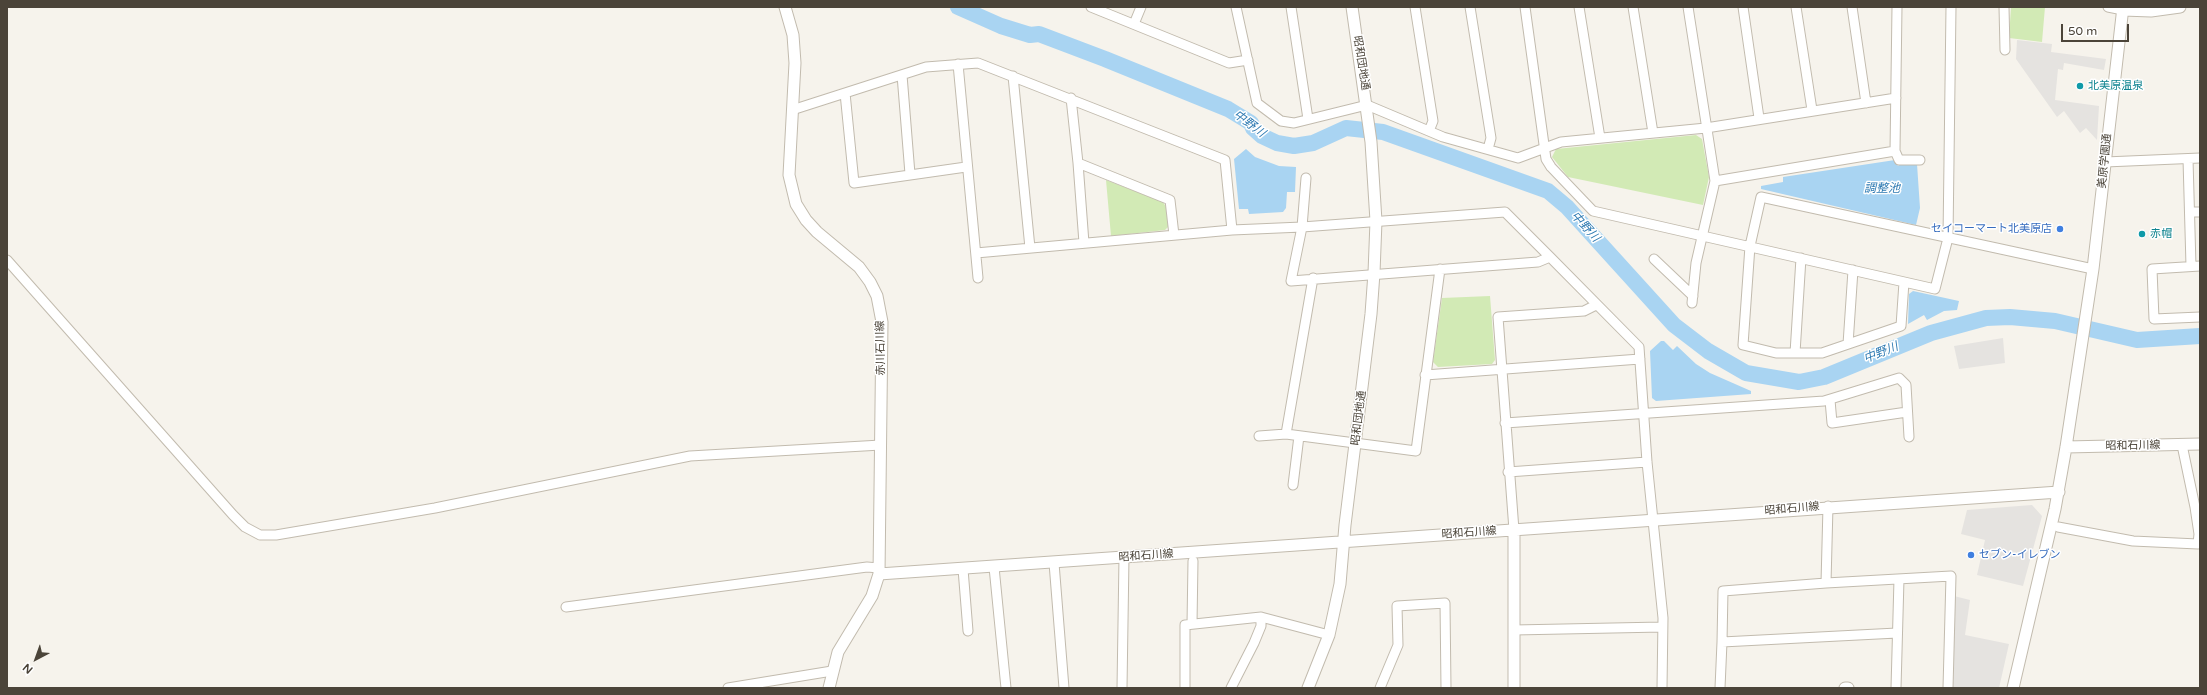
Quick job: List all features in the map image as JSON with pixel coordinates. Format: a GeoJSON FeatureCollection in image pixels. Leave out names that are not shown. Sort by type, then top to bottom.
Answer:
{"type":"FeatureCollection","features":[{"type":"Feature","properties":{"kind":"street","name":"赤川石川線"},"geometry":{"type":"LineString","coordinates":[[785,7],[793,35],[794,49],[789,175],[796,204],[806,220],[817,232],[859,267],[870,282],[877,296],[882,322],[879,571],[872,596],[843,641],[832,671],[829,688]]}},
{"type":"Feature","properties":{"kind":"street"},"geometry":{"type":"LineString","coordinates":[[1091,7],[1105,10],[1134,24],[1229,63],[1248,60]]}},
{"type":"Feature","properties":{"kind":"street"},"geometry":{"type":"LineString","coordinates":[[1134,24],[1141,7]]}},
{"type":"Feature","properties":{"kind":"street"},"geometry":{"type":"LineString","coordinates":[[1236,7],[1257,103],[1286,122],[1294,123],[1367,105],[1429,131],[1518,158],[1562,142],[1706,128],[1759,118],[1896,98]]}},
{"type":"Feature","properties":{"kind":"street"},"geometry":{"type":"LineString","coordinates":[[1291,7],[1308,119]]}},
{"type":"Feature","properties":{"kind":"street","name":"昭和団地通"},"geometry":{"type":"LineString","coordinates":[[1308,688],[1329,635],[1336,609],[1374,273],[1376,221],[1371,142],[1369,118],[1352,7]]}},
{"type":"Feature","properties":{"kind":"street"},"geometry":{"type":"LineString","coordinates":[[1415,7],[1433,121],[1429,131]]}},
{"type":"Feature","properties":{"kind":"street"},"geometry":{"type":"LineString","coordinates":[[1470,7],[1490,138],[1488,149]]}},
{"type":"Feature","properties":{"kind":"street"},"geometry":{"type":"LineString","coordinates":[[1524,7],[1546,148],[1546,159],[1550,167],[1593,211],[1935,289],[1948,238],[1951,7]]}},
{"type":"Feature","properties":{"kind":"street"},"geometry":{"type":"LineString","coordinates":[[1579,7],[1600,138]]}},
{"type":"Feature","properties":{"kind":"street"},"geometry":{"type":"LineString","coordinates":[[1633,7],[1653,133]]}},
{"type":"Feature","properties":{"kind":"street"},"geometry":{"type":"LineString","coordinates":[[1654,259],[1692,300],[1701,235],[1715,181],[1688,7]]}},
{"type":"Feature","properties":{"kind":"street"},"geometry":{"type":"LineString","coordinates":[[1743,7],[1759,118]]}},
{"type":"Feature","properties":{"kind":"street"},"geometry":{"type":"LineString","coordinates":[[1796,7],[1812,110]]}},
{"type":"Feature","properties":{"kind":"street"},"geometry":{"type":"LineString","coordinates":[[1852,7],[1866,102]]}},
{"type":"Feature","properties":{"kind":"street"},"geometry":{"type":"LineString","coordinates":[[1897,7],[1895,151],[1899,160],[1920,160]]}},
{"type":"Feature","properties":{"kind":"street"},"geometry":{"type":"LineString","coordinates":[[2004,7],[2005,50]]}},
{"type":"Feature","properties":{"kind":"street"},"geometry":{"type":"LineString","coordinates":[[2108,7],[2151,11],[2180,7]]}},
{"type":"Feature","properties":{"kind":"street","name":"美原学園通"},"geometry":{"type":"LineString","coordinates":[[2066,447],[2093,269],[2123,9]]}},
{"type":"Feature","properties":{"kind":"street"},"geometry":{"type":"LineString","coordinates":[[792,110],[926,67],[978,63],[1071,98],[1225,160],[1232,230]]}},
{"type":"Feature","properties":{"kind":"street"},"geometry":{"type":"LineString","coordinates":[[958,64],[966,167],[978,278]]}},
{"type":"Feature","properties":{"kind":"street"},"geometry":{"type":"LineString","coordinates":[[902,75],[910,174]]}},
{"type":"Feature","properties":{"kind":"street"},"geometry":{"type":"LineString","coordinates":[[1013,76],[1030,248]]}},
{"type":"Feature","properties":{"kind":"street"},"geometry":{"type":"LineString","coordinates":[[845,93],[854,183],[966,167]]}},
{"type":"Feature","properties":{"kind":"street"},"geometry":{"type":"LineString","coordinates":[[1071,98],[1084,243]]}},
{"type":"Feature","properties":{"kind":"street"},"geometry":{"type":"LineString","coordinates":[[1715,181],[1895,151]]}},
{"type":"Feature","properties":{"kind":"street"},"geometry":{"type":"LineString","coordinates":[[2105,162],[2200,158]]}},
{"type":"Feature","properties":{"kind":"street"},"geometry":{"type":"LineString","coordinates":[[2188,159],[2190,212],[2196,266],[2152,269],[2154,319],[2200,317]]}},
{"type":"Feature","properties":{"kind":"street"},"geometry":{"type":"LineString","coordinates":[[1078,163],[1170,200],[1174,235]]}},
{"type":"Feature","properties":{"kind":"street"},"geometry":{"type":"LineString","coordinates":[[1306,178],[1302,227],[1291,281],[1374,273],[1538,262],[1550,257]]}},
{"type":"Feature","properties":{"kind":"street"},"geometry":{"type":"LineString","coordinates":[[1904,282],[1901,326],[1822,353],[1776,353],[1743,345],[1750,246],[1761,197],[2093,269]]}},
{"type":"Feature","properties":{"kind":"street"},"geometry":{"type":"LineString","coordinates":[[976,253],[1232,230],[1302,227],[1505,212],[1639,347],[1645,414],[1647,462],[1662,627],[1662,688]]}},
{"type":"Feature","properties":{"kind":"street"},"geometry":{"type":"LineString","coordinates":[[2190,212],[2200,212]]}},
{"type":"Feature","properties":{"kind":"street"},"geometry":{"type":"LineString","coordinates":[[1795,353],[1801,258]]}},
{"type":"Feature","properties":{"kind":"street"},"geometry":{"type":"LineString","coordinates":[[7,260],[233,515],[245,527],[260,535],[276,535],[435,508],[690,456],[881,445]]}},
{"type":"Feature","properties":{"kind":"street"},"geometry":{"type":"LineString","coordinates":[[1259,436],[1286,434],[1416,451],[1440,269]]}},
{"type":"Feature","properties":{"kind":"street"},"geometry":{"type":"LineString","coordinates":[[1848,344],[1853,270]]}},
{"type":"Feature","properties":{"kind":"street"},"geometry":{"type":"LineString","coordinates":[[1286,434],[1313,278]]}},
{"type":"Feature","properties":{"kind":"street"},"geometry":{"type":"LineString","coordinates":[[1514,688],[1514,530],[1508,472],[1498,317],[1584,311],[1596,305]]}},
{"type":"Feature","properties":{"kind":"street"},"geometry":{"type":"LineString","coordinates":[[1425,375],[1640,359]]}},
{"type":"Feature","properties":{"kind":"street"},"geometry":{"type":"LineString","coordinates":[[1505,424],[1830,400],[1899,378],[1906,385],[1909,437]]}},
{"type":"Feature","properties":{"kind":"street"},"geometry":{"type":"LineString","coordinates":[[1830,400],[1832,423],[1907,412]]}},
{"type":"Feature","properties":{"kind":"street"},"geometry":{"type":"LineString","coordinates":[[1293,485],[1299,436]]}},
{"type":"Feature","properties":{"kind":"street"},"geometry":{"type":"LineString","coordinates":[[2058,527],[2133,541],[2196,546],[2199,542],[2199,534],[2182,444]]}},
{"type":"Feature","properties":{"kind":"street","name":"昭和石川線"},"geometry":{"type":"LineString","coordinates":[[2066,447],[2200,444]]}},
{"type":"Feature","properties":{"kind":"street"},"geometry":{"type":"LineString","coordinates":[[2013,688],[2059,492],[2066,447]]}},
{"type":"Feature","properties":{"kind":"street"},"geometry":{"type":"LineString","coordinates":[[1508,472],[1647,462]]}},
{"type":"Feature","properties":{"kind":"street","name":"昭和石川線"},"geometry":{"type":"LineString","coordinates":[[879,571],[963,569],[994,566],[1054,564],[1124,557],[1344,543],[1828,506],[2059,492]]}},
{"type":"Feature","properties":{"kind":"street"},"geometry":{"type":"LineString","coordinates":[[1826,584],[1828,506]]}},
{"type":"Feature","properties":{"kind":"street"},"geometry":{"type":"LineString","coordinates":[[1122,688],[1124,557]]}},
{"type":"Feature","properties":{"kind":"street"},"geometry":{"type":"LineString","coordinates":[[1192,561],[1192,624]]}},
{"type":"Feature","properties":{"kind":"street"},"geometry":{"type":"LineString","coordinates":[[1054,564],[1064,688]]}},
{"type":"Feature","properties":{"kind":"street"},"geometry":{"type":"LineString","coordinates":[[994,566],[1006,688]]}},
{"type":"Feature","properties":{"kind":"street"},"geometry":{"type":"LineString","coordinates":[[566,607],[867,567],[879,571]]}},
{"type":"Feature","properties":{"kind":"street"},"geometry":{"type":"LineString","coordinates":[[963,569],[968,631]]}},
{"type":"Feature","properties":{"kind":"street"},"geometry":{"type":"LineString","coordinates":[[1720,688],[1723,591],[1951,576],[1948,688]]}},
{"type":"Feature","properties":{"kind":"street"},"geometry":{"type":"LineString","coordinates":[[1896,688],[1899,579]]}},
{"type":"Feature","properties":{"kind":"street"},"geometry":{"type":"LineString","coordinates":[[1380,688],[1398,645],[1398,606],[1445,603],[1446,688]]}},
{"type":"Feature","properties":{"kind":"street"},"geometry":{"type":"LineString","coordinates":[[1185,688],[1185,625],[1261,617],[1329,635]]}},
{"type":"Feature","properties":{"kind":"street"},"geometry":{"type":"LineString","coordinates":[[1231,688],[1254,643],[1261,626],[1261,617]]}},
{"type":"Feature","properties":{"kind":"street"},"geometry":{"type":"LineString","coordinates":[[1514,630],[1662,627]]}},
{"type":"Feature","properties":{"kind":"street"},"geometry":{"type":"LineString","coordinates":[[1722,642],[1897,633]]}},
{"type":"Feature","properties":{"kind":"street"},"geometry":{"type":"LineString","coordinates":[[728,688],[832,671]]}},
{"type":"Feature","properties":{"kind":"green space"},"geometry":{"type":"Polygon","coordinates":[[[2011,7],[2045,7],[2042,42],[2009,38],[2011,7]]]}},
{"type":"Feature","properties":{"kind":"green space"},"geometry":{"type":"Polygon","coordinates":[[[1696,135],[1702,139],[1709,177],[1703,205],[1568,177],[1552,157],[1556,149],[1696,135]]]}},
{"type":"Feature","properties":{"kind":"green space"},"geometry":{"type":"Polygon","coordinates":[[[1106,180],[1163,202],[1166,207],[1169,226],[1165,230],[1111,236],[1106,180]]]}},
{"type":"Feature","properties":{"kind":"green space"},"geometry":{"type":"Polygon","coordinates":[[[1490,296],[1495,360],[1492,364],[1438,367],[1433,362],[1442,298],[1490,296]]]}},
{"type":"Feature","properties":{"kind":"shaded area"},"geometry":{"type":"Polygon","coordinates":[[[2017,40],[2052,44],[2051,52],[2106,59],[2104,70],[2064,63],[2063,70],[2058,69],[2055,100],[2099,106],[2097,140],[2086,128],[2080,133],[2064,111],[2057,117],[2016,59],[2017,40]]]}},
{"type":"Feature","properties":{"kind":"shaded area"},"geometry":{"type":"Polygon","coordinates":[[[2003,338],[2005,363],[1959,369],[1954,346],[2003,338]]]}},
{"type":"Feature","properties":{"kind":"shaded area"},"geometry":{"type":"Polygon","coordinates":[[[2032,505],[2042,516],[2023,586],[1977,575],[1985,540],[1961,534],[1967,510],[2032,505]]]}},
{"type":"Feature","properties":{"kind":"shaded area"},"geometry":{"type":"Polygon","coordinates":[[[1954,596],[1970,600],[1965,635],[2009,644],[1999,688],[1953,688],[1954,596]]]}},
{"type":"Feature","properties":{"kind":"water"},"geometry":{"type":"Polygon","coordinates":[[[1246,149],[1255,157],[1279,166],[1296,167],[1295,192],[1287,192],[1286,208],[1283,212],[1249,214],[1248,209],[1239,209],[1234,159],[1246,149]]]}},
{"type":"Feature","properties":{"kind":"water","name":"調整池"},"geometry":{"type":"Polygon","coordinates":[[[1895,160],[1898,166],[1900,164],[1917,164],[1920,208],[1916,225],[1761,189],[1761,186],[1783,182],[1783,177],[1895,160]]]}},
{"type":"Feature","properties":{"kind":"water"},"geometry":{"type":"Polygon","coordinates":[[[1913,291],[1959,301],[1957,310],[1944,311],[1927,320],[1924,315],[1908,324],[1909,294],[1913,291]]]}},
{"type":"Feature","properties":{"kind":"water"},"geometry":{"type":"Polygon","coordinates":[[[1661,341],[1664,341],[1673,350],[1677,346],[1696,364],[1710,373],[1751,391],[1751,394],[1656,401],[1652,398],[1650,351],[1661,341]]]}},
{"type":"Feature","properties":{"kind":"waterway","name":"中野川"},"geometry":{"type":"LineString","coordinates":[[958,7],[1001,26],[1030,35],[1039,34],[1228,109],[1251,123],[1253,128],[1262,136],[1277,143],[1294,146],[1313,143],[1346,128],[1383,132],[1548,191],[1567,207],[1674,325],[1708,351],[1746,373],[1799,382],[1824,377],[1931,333],[1986,318],[2010,317],[2055,321],[2137,340],[2200,336]]}},
{"type":"Feature","properties":{"kind":"place","name":"北美原温泉"},"geometry":{"type":"Point","coordinates":[2080,86]}},
{"type":"Feature","properties":{"kind":"place","name":"セイコーマート北美原店"},"geometry":{"type":"Point","coordinates":[2060,229]}},
{"type":"Feature","properties":{"kind":"place","name":"赤帽"},"geometry":{"type":"Point","coordinates":[2142,234]}},
{"type":"Feature","properties":{"kind":"place","name":"セブン-イレブン"},"geometry":{"type":"Point","coordinates":[1971,555]}}]}
